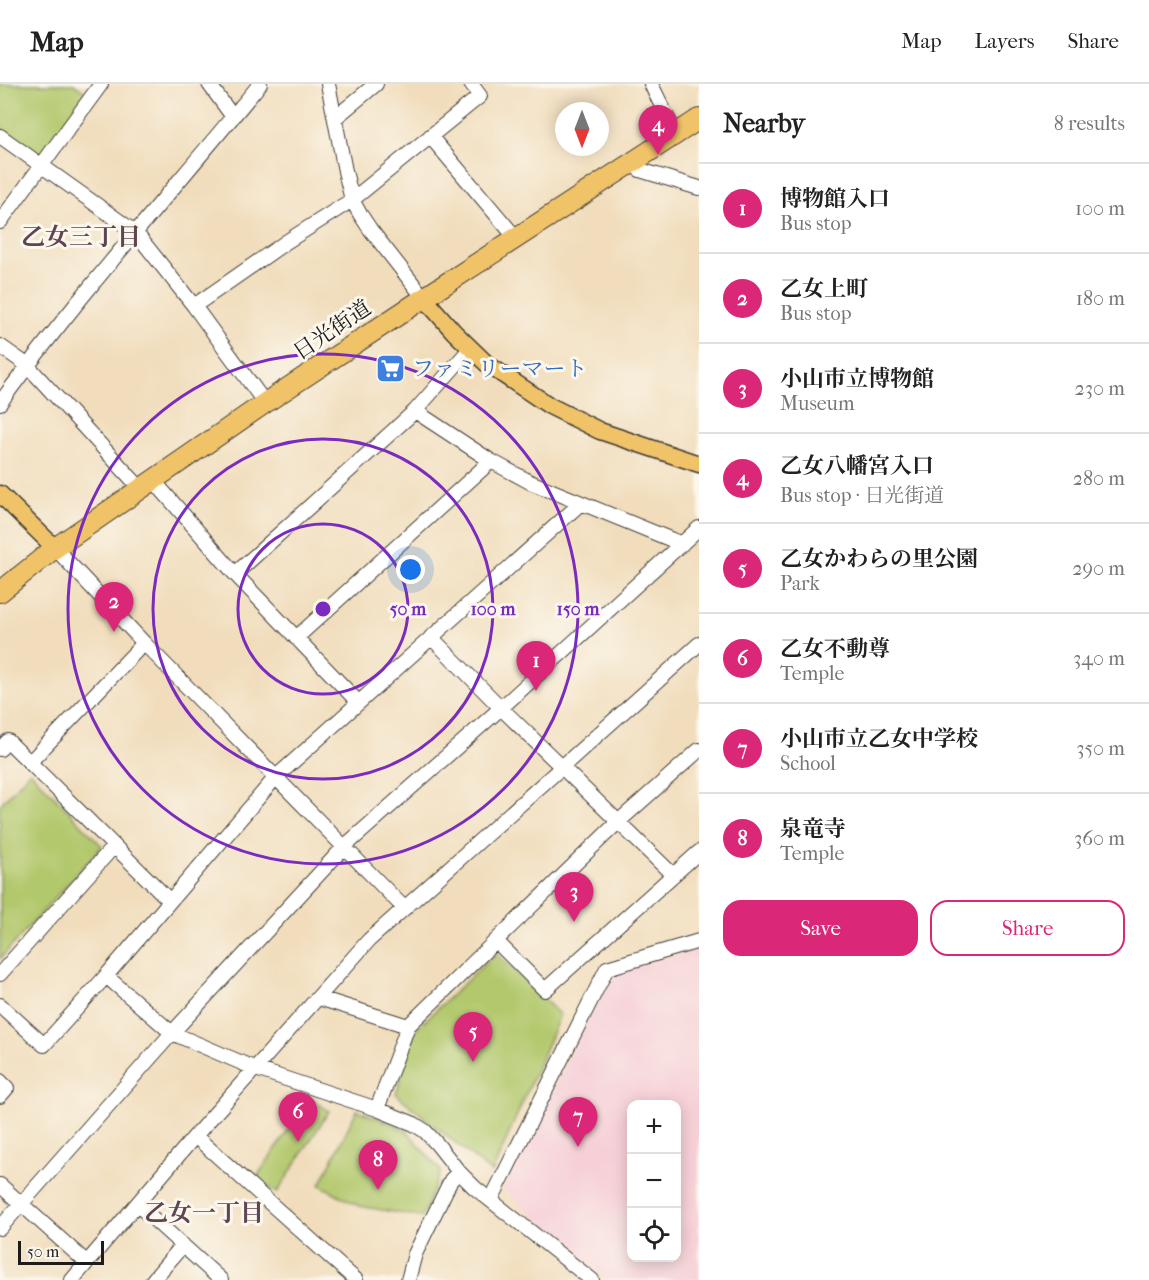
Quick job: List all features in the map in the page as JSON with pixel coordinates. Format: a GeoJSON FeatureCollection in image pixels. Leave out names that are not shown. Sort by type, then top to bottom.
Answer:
{"type":"FeatureCollection","features":[{"type":"Feature","properties":{"kind":"highway","name":"日光街道"},"geometry":{"type":"LineString","coordinates":[[0,592],[55,548],[265,403],[699,119]]}},
{"type":"Feature","properties":{"kind":"main road"},"geometry":{"type":"LineString","coordinates":[[424,298],[470,349],[496,370],[550,406],[600,431],[699,464]]}},
{"type":"Feature","properties":{"kind":"main road"},"geometry":{"type":"LineString","coordinates":[[0,494],[55,548]]}},
{"type":"Feature","properties":{"kind":"street"},"geometry":{"type":"LineString","coordinates":[[209,84],[233,117]]}},
{"type":"Feature","properties":{"kind":"street"},"geometry":{"type":"LineString","coordinates":[[0,403],[27,365],[260,84]]}},
{"type":"Feature","properties":{"kind":"street"},"geometry":{"type":"LineString","coordinates":[[328,84],[352,200],[369,229],[424,298]]}},
{"type":"Feature","properties":{"kind":"street"},"geometry":{"type":"LineString","coordinates":[[335,118],[376,84]]}},
{"type":"Feature","properties":{"kind":"street"},"geometry":{"type":"LineString","coordinates":[[194,306],[286,242],[352,200],[480,96],[471,84]]}},
{"type":"Feature","properties":{"kind":"street"},"geometry":{"type":"LineString","coordinates":[[651,84],[676,135]]}},
{"type":"Feature","properties":{"kind":"street"},"geometry":{"type":"LineString","coordinates":[[0,222],[42,166],[94,87]]}},
{"type":"Feature","properties":{"kind":"street"},"geometry":{"type":"LineString","coordinates":[[0,136],[136,232],[265,403]]}},
{"type":"Feature","properties":{"kind":"street"},"geometry":{"type":"LineString","coordinates":[[430,136],[516,238]]}},
{"type":"Feature","properties":{"kind":"street"},"geometry":{"type":"LineString","coordinates":[[631,164],[640,170],[699,188]]}},
{"type":"Feature","properties":{"kind":"street"},"geometry":{"type":"LineString","coordinates":[[0,346],[27,365],[148,485],[358,702]]}},
{"type":"Feature","properties":{"kind":"street"},"geometry":{"type":"LineString","coordinates":[[235,574],[415,411],[470,349]]}},
{"type":"Feature","properties":{"kind":"street"},"geometry":{"type":"LineString","coordinates":[[415,411],[491,461],[530,482],[682,544]]}},
{"type":"Feature","properties":{"kind":"street"},"geometry":{"type":"LineString","coordinates":[[296,638],[491,461]]}},
{"type":"Feature","properties":{"kind":"street"},"geometry":{"type":"LineString","coordinates":[[0,1005],[44,1045],[276,777],[581,503]]}},
{"type":"Feature","properties":{"kind":"street"},"geometry":{"type":"LineString","coordinates":[[0,1228],[172,1033],[344,847],[699,528]]}},
{"type":"Feature","properties":{"kind":"street"},"geometry":{"type":"LineString","coordinates":[[55,548],[144,643],[404,908]]}},
{"type":"Feature","properties":{"kind":"street"},"geometry":{"type":"LineString","coordinates":[[431,637],[673,875]]}},
{"type":"Feature","properties":{"kind":"street"},"geometry":{"type":"LineString","coordinates":[[30,762],[144,643]]}},
{"type":"Feature","properties":{"kind":"street"},"geometry":{"type":"LineString","coordinates":[[72,1280],[195,1136],[369,940],[699,644]]}},
{"type":"Feature","properties":{"kind":"street"},"geometry":{"type":"LineString","coordinates":[[0,749],[8,741],[170,901]]}},
{"type":"Feature","properties":{"kind":"street"},"geometry":{"type":"LineString","coordinates":[[377,1109],[408,1026],[618,822],[699,750]]}},
{"type":"Feature","properties":{"kind":"street"},"geometry":{"type":"LineString","coordinates":[[0,974],[114,846]]}},
{"type":"Feature","properties":{"kind":"street"},"geometry":{"type":"LineString","coordinates":[[496,940],[545,990],[699,852]]}},
{"type":"Feature","properties":{"kind":"street"},"geometry":{"type":"LineString","coordinates":[[491,1200],[607,968],[699,941]]}},
{"type":"Feature","properties":{"kind":"street"},"geometry":{"type":"LineString","coordinates":[[106,976],[172,1033],[256,1069],[403,1119],[425,1131],[459,1173],[592,1280]]}},
{"type":"Feature","properties":{"kind":"street"},"geometry":{"type":"LineString","coordinates":[[319,998],[408,1026]]}},
{"type":"Feature","properties":{"kind":"street"},"geometry":{"type":"LineString","coordinates":[[0,1081],[7,1088],[0,1096]]}},
{"type":"Feature","properties":{"kind":"street"},"geometry":{"type":"LineString","coordinates":[[195,1136],[356,1280]]}},
{"type":"Feature","properties":{"kind":"street"},"geometry":{"type":"LineString","coordinates":[[408,1280],[415,1254],[451,1180],[459,1173]]}},
{"type":"Feature","properties":{"kind":"street"},"geometry":{"type":"LineString","coordinates":[[0,1185],[87,1262]]}},
{"type":"Feature","properties":{"kind":"street"},"geometry":{"type":"LineString","coordinates":[[137,1204],[221,1280]]}},
{"type":"Feature","properties":{"kind":"street"},"geometry":{"type":"LineString","coordinates":[[153,1280],[183,1245]]}},
{"type":"Feature","properties":{"kind":"shaded area"},"geometry":{"type":"Polygon","coordinates":[[[699,948],[699,1280],[605,1280],[503,1189],[611,972],[699,948]]]}},
{"type":"Feature","properties":{"kind":"green space"},"geometry":{"type":"Polygon","coordinates":[[[0,84],[74,84],[89,95],[42,159],[0,129],[0,84]]]}},
{"type":"Feature","properties":{"kind":"green space"},"geometry":{"type":"Polygon","coordinates":[[[30,771],[102,846],[0,959],[0,805],[30,771]]]}},
{"type":"Feature","properties":{"kind":"green space"},"geometry":{"type":"Polygon","coordinates":[[[496,953],[560,1015],[492,1173],[396,1094],[415,1030],[496,953]]]}},
{"type":"Feature","properties":{"kind":"green space"},"geometry":{"type":"Polygon","coordinates":[[[310,1098],[329,1111],[277,1193],[256,1178],[310,1098]]]}},
{"type":"Feature","properties":{"kind":"green space"},"geometry":{"type":"Polygon","coordinates":[[[357,1110],[406,1130],[441,1171],[422,1217],[359,1206],[320,1185],[357,1110]]]}},
{"type":"Feature","properties":{"kind":"place","name":"乙女八幡宮入口"},"geometry":{"type":"Point","coordinates":[658,155]}},
{"type":"Feature","properties":{"kind":"place","name":"ファミリーマート"},"geometry":{"type":"Point","coordinates":[391,369]}},
{"type":"Feature","properties":{"kind":"place","name":"乙女上町"},"geometry":{"type":"Point","coordinates":[114,632]}},
{"type":"Feature","properties":{"kind":"place","name":"博物館入口"},"geometry":{"type":"Point","coordinates":[536,691]}},
{"type":"Feature","properties":{"kind":"place","name":"小山市立博物館"},"geometry":{"type":"Point","coordinates":[574,922]}},
{"type":"Feature","properties":{"kind":"place","name":"乙女かわらの里公園"},"geometry":{"type":"Point","coordinates":[473,1062]}},
{"type":"Feature","properties":{"kind":"place","name":"乙女不動尊"},"geometry":{"type":"Point","coordinates":[298,1142]}},
{"type":"Feature","properties":{"kind":"place","name":"小山市立乙女中学校"},"geometry":{"type":"Point","coordinates":[578,1147]}},
{"type":"Feature","properties":{"kind":"place","name":"泉竜寺"},"geometry":{"type":"Point","coordinates":[378,1190]}},
{"type":"Feature","properties":{"kind":"district","name":"乙女三丁目"},"geometry":{"type":"Point","coordinates":[81,237]}},
{"type":"Feature","properties":{"kind":"district","name":"乙女一丁目"},"geometry":{"type":"Point","coordinates":[204,1213]}}]}
